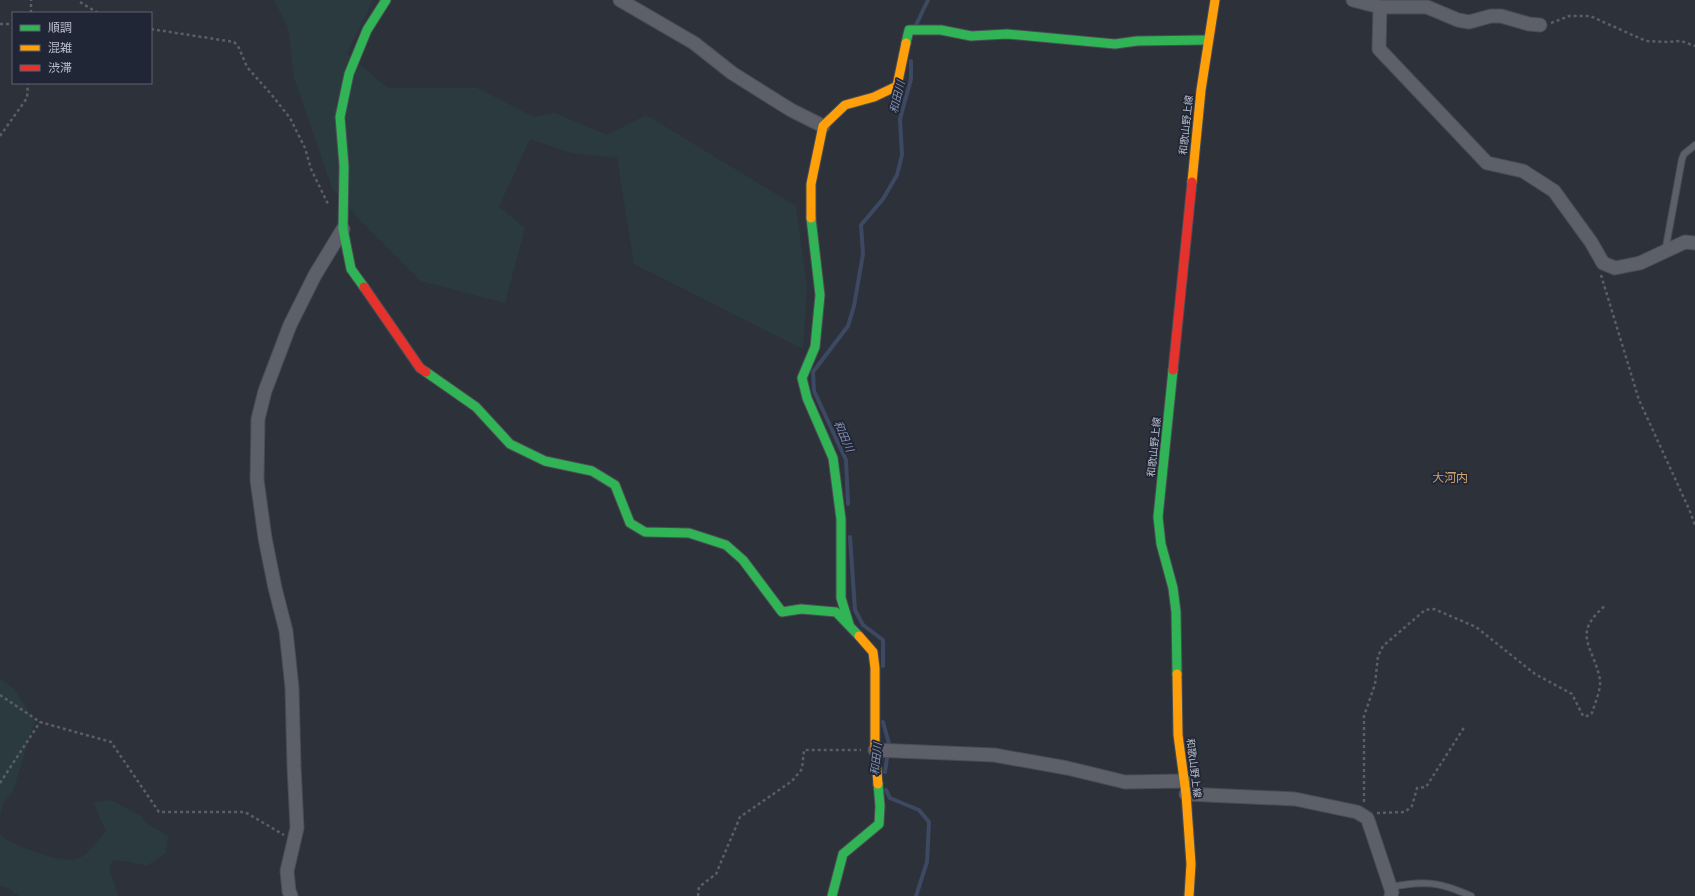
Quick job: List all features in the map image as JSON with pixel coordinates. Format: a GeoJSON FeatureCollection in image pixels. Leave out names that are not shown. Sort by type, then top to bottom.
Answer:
{"type":"FeatureCollection","features":[{"type":"Feature","properties":{"kind":"street"},"geometry":{"type":"LineString","coordinates":[[386,0],[367,30],[349,74],[340,117],[344,166],[343,229],[351,269],[420,368],[476,407],[510,444],[545,461],[592,471],[615,485],[630,523],[645,532],[689,533],[726,545],[743,560],[782,612],[801,609],[836,612],[849,624],[873,652],[875,668],[875,750],[880,806],[879,824],[844,854],[832,896]]}},
{"type":"Feature","properties":{"kind":"street"},"geometry":{"type":"LineString","coordinates":[[620,0],[694,42],[732,73],[791,110],[823,126]]}},
{"type":"Feature","properties":{"kind":"street","name":"和歌山野上線"},"geometry":{"type":"LineString","coordinates":[[1189,896],[1191,864],[1185,781],[1178,735],[1176,612],[1173,588],[1161,544],[1158,517],[1201,90],[1215,0]]}},
{"type":"Feature","properties":{"kind":"street"},"geometry":{"type":"LineString","coordinates":[[1353,0],[1380,7],[1427,7],[1458,20],[1469,22],[1491,16],[1501,16],[1529,24],[1540,25]]}},
{"type":"Feature","properties":{"kind":"street"},"geometry":{"type":"LineString","coordinates":[[1380,7],[1379,49],[1487,163],[1523,171],[1554,191],[1591,242],[1603,263],[1615,268],[1640,263],[1685,242],[1695,243]]}},
{"type":"Feature","properties":{"kind":"street"},"geometry":{"type":"LineString","coordinates":[[849,624],[841,598],[841,519],[833,458],[807,398],[802,378],[815,347],[820,296],[811,214],[811,184],[823,126],[845,105],[874,97],[897,86],[909,30],[941,30],[971,36],[1007,34],[1115,44],[1137,41],[1208,40]]}},
{"type":"Feature","properties":{"kind":"street"},"geometry":{"type":"LineString","coordinates":[[291,896],[289,891],[288,871],[297,828],[292,688],[286,631],[266,545],[258,487],[258,419],[265,392],[290,325],[315,275],[343,229]]}},
{"type":"Feature","properties":{"kind":"street"},"geometry":{"type":"LineString","coordinates":[[875,750],[994,755],[1067,768],[1125,782],[1185,781]]}},
{"type":"Feature","properties":{"kind":"street"},"geometry":{"type":"LineString","coordinates":[[1186,794],[1294,799],[1361,814],[1367,818],[1369,823],[1391,891]]}},
{"type":"Feature","properties":{"kind":"lane"},"geometry":{"type":"LineString","coordinates":[[1665,252],[1682,159],[1684,154],[1695,145]]}},
{"type":"Feature","properties":{"kind":"lane"},"geometry":{"type":"LineString","coordinates":[[1391,891],[1410,883],[1435,883],[1450,887],[1471,896]]}},
{"type":"Feature","properties":{"kind":"path"},"geometry":{"type":"LineString","coordinates":[[31,0],[31,12]]}},
{"type":"Feature","properties":{"kind":"path"},"geometry":{"type":"LineString","coordinates":[[80,2],[96,12]]}},
{"type":"Feature","properties":{"kind":"path"},"geometry":{"type":"LineString","coordinates":[[1540,25],[1546,25],[1569,16],[1590,16],[1646,41],[1681,41],[1695,46]]}},
{"type":"Feature","properties":{"kind":"path"},"geometry":{"type":"LineString","coordinates":[[0,24],[12,24]]}},
{"type":"Feature","properties":{"kind":"path"},"geometry":{"type":"LineString","coordinates":[[152,29],[234,42],[238,46],[247,67],[290,118],[305,148],[311,169],[331,211]]}},
{"type":"Feature","properties":{"kind":"path"},"geometry":{"type":"LineString","coordinates":[[0,136],[27,98],[28,84]]}},
{"type":"Feature","properties":{"kind":"path"},"geometry":{"type":"LineString","coordinates":[[1600,272],[1639,400],[1689,509],[1695,526]]}},
{"type":"Feature","properties":{"kind":"path"},"geometry":{"type":"LineString","coordinates":[[1465,726],[1426,787],[1417,788],[1412,806],[1405,812],[1361,814],[1364,804],[1364,716],[1375,684],[1378,656],[1383,646],[1425,610],[1434,609],[1476,627],[1535,674],[1572,694],[1583,716],[1587,716],[1592,713],[1600,688],[1597,670],[1586,642],[1587,628],[1596,613],[1606,605]]}},
{"type":"Feature","properties":{"kind":"path"},"geometry":{"type":"LineString","coordinates":[[0,695],[40,722],[111,742],[159,812],[244,812],[295,842]]}},
{"type":"Feature","properties":{"kind":"path"},"geometry":{"type":"LineString","coordinates":[[0,783],[40,722]]}},
{"type":"Feature","properties":{"kind":"path"},"geometry":{"type":"LineString","coordinates":[[698,896],[699,887],[716,874],[740,817],[792,781],[802,769],[804,750],[875,750]]}},
{"type":"Feature","properties":{"kind":"shaded area"},"geometry":{"type":"Polygon","coordinates":[[[274,0],[373,0],[347,54],[388,88],[477,88],[534,117],[555,113],[607,135],[646,115],[796,206],[807,288],[803,349],[634,264],[617,158],[572,153],[530,139],[499,207],[525,228],[505,303],[421,281],[356,216],[332,188],[294,78],[288,28],[274,0]]]}},
{"type":"Feature","properties":{"kind":"shaded area"},"geometry":{"type":"Polygon","coordinates":[[[0,678],[14,689],[35,721],[13,791],[3,804],[0,816],[0,678]]]}},
{"type":"Feature","properties":{"kind":"shaded area"},"geometry":{"type":"Polygon","coordinates":[[[111,800],[141,816],[146,823],[168,836],[166,853],[147,866],[113,860],[109,867],[118,896],[19,896],[8,888],[0,886],[0,834],[25,848],[49,856],[70,860],[77,859],[89,851],[106,831],[93,802],[111,800]]]}},
{"type":"Feature","properties":{"kind":"waterway","name":"和田川"},"geometry":{"type":"LineString","coordinates":[[916,25],[928,0]]}},
{"type":"Feature","properties":{"kind":"waterway","name":"和田川"},"geometry":{"type":"LineString","coordinates":[[848,504],[846,460],[814,391],[813,372],[848,326],[854,306],[863,254],[861,225],[883,199],[897,175],[902,155],[900,119],[911,79],[911,61]]}},
{"type":"Feature","properties":{"kind":"waterway","name":"和田川"},"geometry":{"type":"LineString","coordinates":[[850,537],[855,610],[863,625],[883,640],[883,666]]}},
{"type":"Feature","properties":{"kind":"waterway","name":"和田川"},"geometry":{"type":"LineString","coordinates":[[883,722],[889,744],[885,772]]}},
{"type":"Feature","properties":{"kind":"waterway","name":"和田川"},"geometry":{"type":"LineString","coordinates":[[886,790],[890,798],[919,810],[929,822],[927,862],[916,896]]}},
{"type":"Feature","properties":{"kind":"traffic: fast"},"geometry":{"type":"LineString","coordinates":[[364,287],[351,269],[343,229],[344,166],[340,117],[349,74],[367,30],[386,0]]}},
{"type":"Feature","properties":{"kind":"traffic: fast"},"geometry":{"type":"LineString","coordinates":[[906,43],[909,30],[941,30],[971,36],[1007,34],[1115,44],[1137,41],[1208,40]]}},
{"type":"Feature","properties":{"kind":"traffic: fast"},"geometry":{"type":"LineString","coordinates":[[811,218],[820,295],[815,347],[802,378],[807,398],[833,458],[841,519],[841,598],[849,624]]}},
{"type":"Feature","properties":{"kind":"traffic: fast"},"geometry":{"type":"LineString","coordinates":[[1173,370],[1158,517],[1161,544],[1173,588],[1176,612],[1177,674]]}},
{"type":"Feature","properties":{"kind":"traffic: fast"},"geometry":{"type":"LineString","coordinates":[[426,372],[476,407],[510,444],[545,461],[592,471],[615,485],[630,523],[645,532],[689,533],[726,545],[743,560],[782,612],[801,609],[836,612],[859,636]]}},
{"type":"Feature","properties":{"kind":"traffic: fast"},"geometry":{"type":"LineString","coordinates":[[832,896],[843,854],[879,824],[880,806],[878,784]]}},
{"type":"Feature","properties":{"kind":"traffic: slow"},"geometry":{"type":"LineString","coordinates":[[1192,182],[1201,90],[1215,0]]}},
{"type":"Feature","properties":{"kind":"traffic: slow"},"geometry":{"type":"LineString","coordinates":[[811,218],[811,184],[823,126],[845,105],[874,97],[897,86],[906,43]]}},
{"type":"Feature","properties":{"kind":"traffic: slow"},"geometry":{"type":"LineString","coordinates":[[859,636],[873,652],[875,668],[875,750],[878,784]]}},
{"type":"Feature","properties":{"kind":"traffic: slow"},"geometry":{"type":"LineString","coordinates":[[1177,674],[1178,735],[1186,794],[1191,864],[1189,896]]}},
{"type":"Feature","properties":{"kind":"traffic: jam"},"geometry":{"type":"LineString","coordinates":[[1173,370],[1192,182]]}},
{"type":"Feature","properties":{"kind":"traffic: jam"},"geometry":{"type":"LineString","coordinates":[[364,287],[420,368],[426,372]]}},
{"type":"Feature","properties":{"kind":"district","name":"大河内"},"geometry":{"type":"Point","coordinates":[1450,478]}}]}
